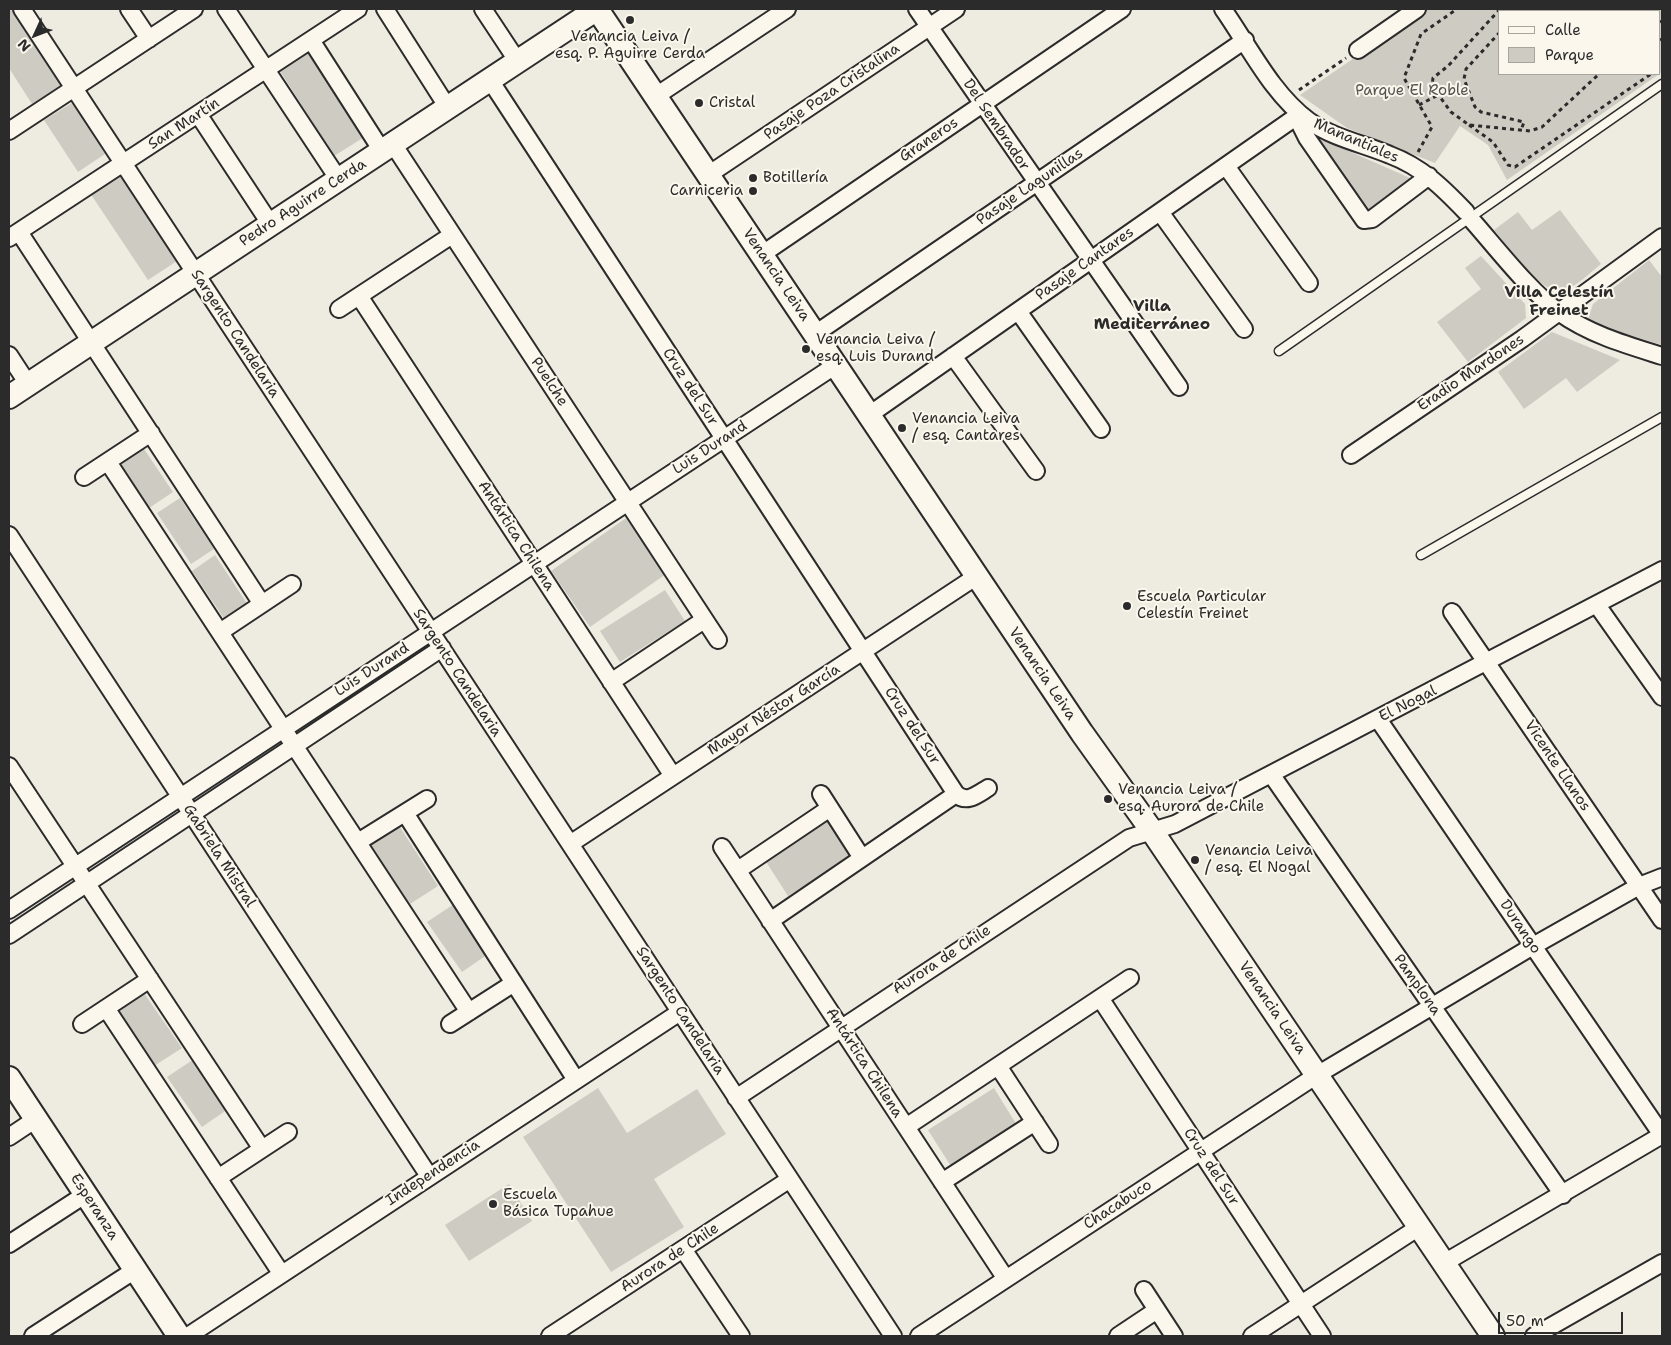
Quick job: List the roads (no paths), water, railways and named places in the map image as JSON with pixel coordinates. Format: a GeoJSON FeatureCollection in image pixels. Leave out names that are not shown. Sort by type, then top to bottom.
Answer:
{"type":"FeatureCollection","features":[{"type":"Feature","properties":{"kind":"street","name":"Sargento Candelaria"},"geometry":{"type":"LineString","coordinates":[[22,9],[893,1336]]}},
{"type":"Feature","properties":{"kind":"street"},"geometry":{"type":"LineString","coordinates":[[129,9],[149,39]]}},
{"type":"Feature","properties":{"kind":"street"},"geometry":{"type":"LineString","coordinates":[[9,130],[194,9]]}},
{"type":"Feature","properties":{"kind":"street"},"geometry":{"type":"LineString","coordinates":[[226,9],[338,180]]}},
{"type":"Feature","properties":{"kind":"street","name":"San Martín"},"geometry":{"type":"LineString","coordinates":[[14,235],[358,9]]}},
{"type":"Feature","properties":{"kind":"street"},"geometry":{"type":"LineString","coordinates":[[385,9],[448,108]]}},
{"type":"Feature","properties":{"kind":"street"},"geometry":{"type":"LineString","coordinates":[[483,9],[518,62]]}},
{"type":"Feature","properties":{"kind":"street","name":"Pedro Aguirre Cerda"},"geometry":{"type":"LineString","coordinates":[[9,396],[597,9]]}},
{"type":"Feature","properties":{"kind":"street","name":"Venancia Leiva"},"geometry":{"type":"LineString","coordinates":[[597,9],[1082,733],[1152,831],[1493,1336]]}},
{"type":"Feature","properties":{"kind":"street"},"geometry":{"type":"LineString","coordinates":[[656,96],[787,9]]}},
{"type":"Feature","properties":{"kind":"street","name":"Del Sembrador"},"geometry":{"type":"LineString","coordinates":[[917,9],[1179,387]]}},
{"type":"Feature","properties":{"kind":"street","name":"Pasaje Poza Cristalina"},"geometry":{"type":"LineString","coordinates":[[708,175],[956,9]]}},
{"type":"Feature","properties":{"kind":"street","name":"Graneros"},"geometry":{"type":"LineString","coordinates":[[762,255],[1122,9]]}},
{"type":"Feature","properties":{"kind":"street","name":"Manantiales"},"geometry":{"type":"LineString","coordinates":[[1223,9],[1287,99],[1300,114],[1322,128],[1411,164],[1429,176],[1444,188],[1535,290],[1559,313],[1612,340],[1662,356]]}},
{"type":"Feature","properties":{"kind":"street"},"geometry":{"type":"LineString","coordinates":[[1358,50],[1417,9]]}},
{"type":"Feature","properties":{"kind":"street","name":"Puelche"},"geometry":{"type":"LineString","coordinates":[[311,40],[387,148],[452,235],[718,640]]}},
{"type":"Feature","properties":{"kind":"street","name":"Pasaje Lagunillas"},"geometry":{"type":"LineString","coordinates":[[815,334],[1245,40]]}},
{"type":"Feature","properties":{"kind":"street","name":"Cruz del Sur"},"geometry":{"type":"LineString","coordinates":[[490,80],[956,794]]}},
{"type":"Feature","properties":{"kind":"street"},"geometry":{"type":"LineString","coordinates":[[198,114],[271,224]]}},
{"type":"Feature","properties":{"kind":"street"},"geometry":{"type":"LineString","coordinates":[[1300,114],[1304,132],[1364,220],[1372,219],[1429,176]]}},
{"type":"Feature","properties":{"kind":"street","name":"Pasaje Cantares"},"geometry":{"type":"LineString","coordinates":[[869,415],[1300,114]]}},
{"type":"Feature","properties":{"kind":"street"},"geometry":{"type":"LineString","coordinates":[[1226,166],[1309,283]]}},
{"type":"Feature","properties":{"kind":"street"},"geometry":{"type":"LineString","coordinates":[[1160,212],[1244,329]]}},
{"type":"Feature","properties":{"kind":"street"},"geometry":{"type":"LineString","coordinates":[[14,235],[92,342],[262,604]]}},
{"type":"Feature","properties":{"kind":"street"},"geometry":{"type":"LineString","coordinates":[[340,309],[452,235]]}},
{"type":"Feature","properties":{"kind":"street","name":"Eradio Mardones"},"geometry":{"type":"LineString","coordinates":[[1351,455],[1559,313],[1662,237]]}},
{"type":"Feature","properties":{"kind":"street","name":"Antártica Chilena"},"geometry":{"type":"LineString","coordinates":[[359,296],[674,776]]}},
{"type":"Feature","properties":{"kind":"street"},"geometry":{"type":"LineString","coordinates":[[1018,311],[1101,429]]}},
{"type":"Feature","properties":{"kind":"street"},"geometry":{"type":"LineString","coordinates":[[9,355],[28,384]]}},
{"type":"Feature","properties":{"kind":"street"},"geometry":{"type":"LineString","coordinates":[[953,356],[1036,472]]}},
{"type":"Feature","properties":{"kind":"street","name":"Luis Durand"},"geometry":{"type":"LineString","coordinates":[[9,910],[836,365]]}},
{"type":"Feature","properties":{"kind":"street"},"geometry":{"type":"LineString","coordinates":[[84,478],[151,433]]}},
{"type":"Feature","properties":{"kind":"street"},"geometry":{"type":"LineString","coordinates":[[108,462],[469,1012]]}},
{"type":"Feature","properties":{"kind":"street","name":"Gabriela Mistral"},"geometry":{"type":"LineString","coordinates":[[9,535],[429,1176]]}},
{"type":"Feature","properties":{"kind":"street","name":"El Nogal"},"geometry":{"type":"LineString","coordinates":[[1152,831],[1175,824],[1487,663],[1662,570]]}},
{"type":"Feature","properties":{"kind":"street","name":"Mayor Néstor García"},"geometry":{"type":"LineString","coordinates":[[570,844],[977,576]]}},
{"type":"Feature","properties":{"kind":"street"},"geometry":{"type":"LineString","coordinates":[[220,632],[292,584]]}},
{"type":"Feature","properties":{"kind":"street"},"geometry":{"type":"LineString","coordinates":[[1597,605],[1662,697]]}},
{"type":"Feature","properties":{"kind":"street","name":"Vicente Llanos"},"geometry":{"type":"LineString","coordinates":[[1452,612],[1662,920]]}},
{"type":"Feature","properties":{"kind":"street"},"geometry":{"type":"LineString","coordinates":[[611,682],[704,620]]}},
{"type":"Feature","properties":{"kind":"street","name":"Luis Durand"},"geometry":{"type":"LineString","coordinates":[[9,935],[442,648]]}},
{"type":"Feature","properties":{"kind":"street","name":"Durango"},"geometry":{"type":"LineString","coordinates":[[1378,719],[1662,1135]]}},
{"type":"Feature","properties":{"kind":"street"},"geometry":{"type":"LineString","coordinates":[[9,769],[262,1149]]}},
{"type":"Feature","properties":{"kind":"street","name":"Pamplona"},"geometry":{"type":"LineString","coordinates":[[1271,774],[1564,1194]]}},
{"type":"Feature","properties":{"kind":"street"},"geometry":{"type":"LineString","coordinates":[[770,920],[956,794],[965,799],[988,788]]}},
{"type":"Feature","properties":{"kind":"street"},"geometry":{"type":"LineString","coordinates":[[820,794],[862,858]]}},
{"type":"Feature","properties":{"kind":"street"},"geometry":{"type":"LineString","coordinates":[[358,842],[427,799]]}},
{"type":"Feature","properties":{"kind":"street"},"geometry":{"type":"LineString","coordinates":[[738,870],[830,808]]}},
{"type":"Feature","properties":{"kind":"street"},"geometry":{"type":"LineString","coordinates":[[405,813],[576,1080]]}},
{"type":"Feature","properties":{"kind":"street","name":"Aurora de Chile"},"geometry":{"type":"LineString","coordinates":[[736,1098],[840,1027],[1129,838],[1152,831]]}},
{"type":"Feature","properties":{"kind":"street","name":"Antártica Chilena"},"geometry":{"type":"LineString","coordinates":[[722,847],[1006,1279]]}},
{"type":"Feature","properties":{"kind":"street","name":"Chacabuco"},"geometry":{"type":"LineString","coordinates":[[919,1336],[1317,1075],[1431,1004],[1639,886],[1662,877]]}},
{"type":"Feature","properties":{"kind":"street"},"geometry":{"type":"LineString","coordinates":[[906,1127],[1130,978]]}},
{"type":"Feature","properties":{"kind":"street"},"geometry":{"type":"LineString","coordinates":[[82,1024],[150,980]]}},
{"type":"Feature","properties":{"kind":"street"},"geometry":{"type":"LineString","coordinates":[[450,1024],[514,983]]}},
{"type":"Feature","properties":{"kind":"street","name":"Cruz del Sur"},"geometry":{"type":"LineString","coordinates":[[1100,998],[1322,1336]]}},
{"type":"Feature","properties":{"kind":"street"},"geometry":{"type":"LineString","coordinates":[[106,1008],[281,1273]]}},
{"type":"Feature","properties":{"kind":"street","name":"Independencia"},"geometry":{"type":"LineString","coordinates":[[188,1336],[680,1012]]}},
{"type":"Feature","properties":{"kind":"street"},"geometry":{"type":"LineString","coordinates":[[998,1066],[1049,1144]]}},
{"type":"Feature","properties":{"kind":"street","name":"Esperanza"},"geometry":{"type":"LineString","coordinates":[[9,1078],[179,1336]]}},
{"type":"Feature","properties":{"kind":"street"},"geometry":{"type":"LineString","coordinates":[[9,1137],[36,1119]]}},
{"type":"Feature","properties":{"kind":"street"},"geometry":{"type":"LineString","coordinates":[[942,1182],[1035,1122]]}},
{"type":"Feature","properties":{"kind":"street"},"geometry":{"type":"LineString","coordinates":[[218,1178],[288,1132]]}},
{"type":"Feature","properties":{"kind":"street"},"geometry":{"type":"LineString","coordinates":[[1444,1263],[1662,1135]]}},
{"type":"Feature","properties":{"kind":"street","name":"Aurora de Chile"},"geometry":{"type":"LineString","coordinates":[[550,1336],[790,1179]]}},
{"type":"Feature","properties":{"kind":"street"},"geometry":{"type":"LineString","coordinates":[[9,1244],[86,1194]]}},
{"type":"Feature","properties":{"kind":"street"},"geometry":{"type":"LineString","coordinates":[[1252,1336],[1419,1227]]}},
{"type":"Feature","properties":{"kind":"street"},"geometry":{"type":"LineString","coordinates":[[683,1249],[741,1336]]}},
{"type":"Feature","properties":{"kind":"street"},"geometry":{"type":"LineString","coordinates":[[1534,1336],[1662,1263]]}},
{"type":"Feature","properties":{"kind":"street"},"geometry":{"type":"LineString","coordinates":[[33,1336],[135,1270]]}},
{"type":"Feature","properties":{"kind":"street"},"geometry":{"type":"LineString","coordinates":[[1144,1290],[1174,1336]]}},
{"type":"Feature","properties":{"kind":"street"},"geometry":{"type":"LineString","coordinates":[[1118,1336],[1157,1310]]}},
{"type":"Feature","properties":{"kind":"lane"},"geometry":{"type":"LineString","coordinates":[[1279,351],[1468,215],[1662,84]]}},
{"type":"Feature","properties":{"kind":"lane"},"geometry":{"type":"LineString","coordinates":[[1422,555],[1662,417]]}},
{"type":"Feature","properties":{"kind":"place","name":"Venancia Leiva / esq. P. Aguirre Cerda"},"geometry":{"type":"Point","coordinates":[630,20]}},
{"type":"Feature","properties":{"kind":"place","name":"Cristal"},"geometry":{"type":"Point","coordinates":[699,103]}},
{"type":"Feature","properties":{"kind":"place","name":"Botillería"},"geometry":{"type":"Point","coordinates":[753,178]}},
{"type":"Feature","properties":{"kind":"place","name":"Carniceria"},"geometry":{"type":"Point","coordinates":[753,191]}},
{"type":"Feature","properties":{"kind":"place","name":"Venancia Leiva / esq. Luis Durand"},"geometry":{"type":"Point","coordinates":[806,349]}},
{"type":"Feature","properties":{"kind":"place","name":"Venancia Leiva / esq. Cantares"},"geometry":{"type":"Point","coordinates":[902,428]}},
{"type":"Feature","properties":{"kind":"place","name":"Escuela Particular Celestín Freinet"},"geometry":{"type":"Point","coordinates":[1127,606]}},
{"type":"Feature","properties":{"kind":"place","name":"Venancia Leiva / esq. Aurora de Chile"},"geometry":{"type":"Point","coordinates":[1108,799]}},
{"type":"Feature","properties":{"kind":"place","name":"Venancia Leiva / esq. El Nogal"},"geometry":{"type":"Point","coordinates":[1195,860]}},
{"type":"Feature","properties":{"kind":"place","name":"Escuela Básica Tupahue"},"geometry":{"type":"Point","coordinates":[493,1204]}},
{"type":"Feature","properties":{"kind":"district","name":"Villa Celestín Freinet"},"geometry":{"type":"Point","coordinates":[1559,302]}},
{"type":"Feature","properties":{"kind":"district","name":"Villa Mediterráneo"},"geometry":{"type":"Point","coordinates":[1152,316]}},
{"type":"Feature","properties":{"kind":"park label","name":"Parque El Roble"},"geometry":{"type":"Point","coordinates":[1412,91]}}]}
